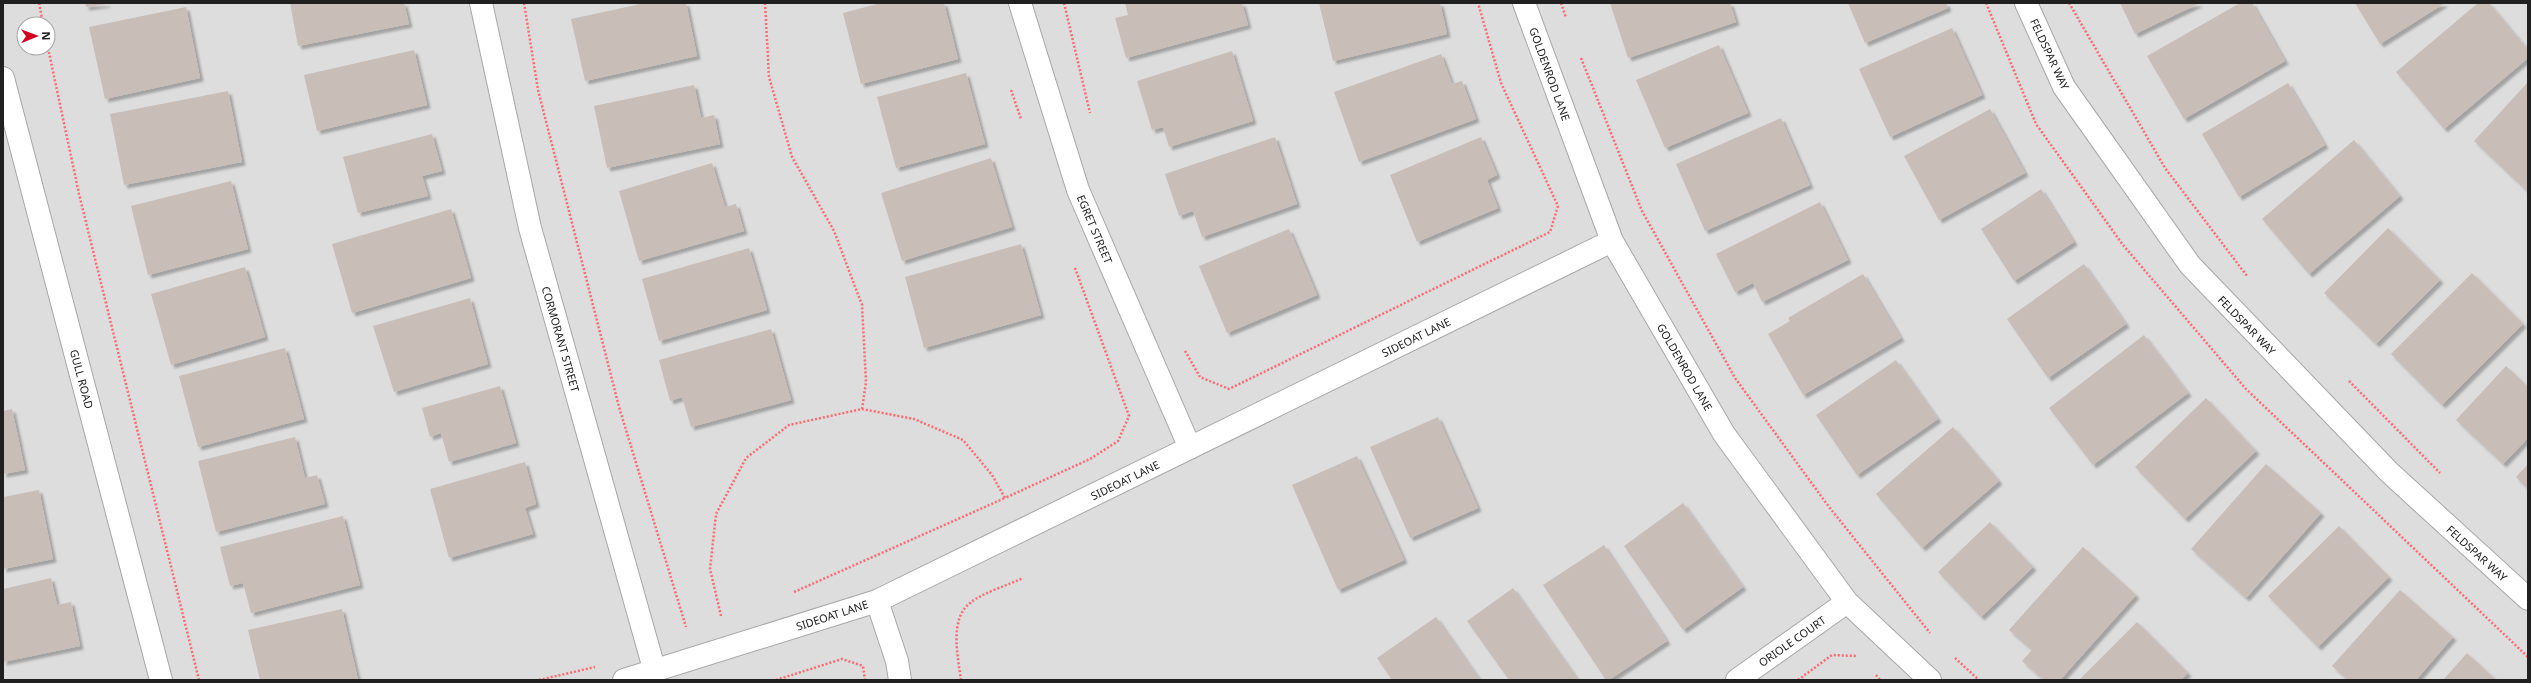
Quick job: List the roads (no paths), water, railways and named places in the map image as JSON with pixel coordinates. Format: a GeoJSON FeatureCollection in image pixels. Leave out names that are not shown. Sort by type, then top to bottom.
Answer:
{"type":"FeatureCollection","features":[{"type":"Feature","properties":{"kind":"street","name":"CORMORANT STREET"},"geometry":{"type":"LineString","coordinates":[[481,3],[530,228],[655,672]]}},
{"type":"Feature","properties":{"kind":"street","name":"EGRET STREET"},"geometry":{"type":"LineString","coordinates":[[1020,3],[1078,190],[1190,448]]}},
{"type":"Feature","properties":{"kind":"street","name":"GOLDENROD LANE"},"geometry":{"type":"LineString","coordinates":[[1524,3],[1612,241],[1724,434],[1847,602],[1930,680]]}},
{"type":"Feature","properties":{"kind":"street","name":"FELDSPAR WAY"},"geometry":{"type":"LineString","coordinates":[[2026,3],[2064,87],[2190,265],[2389,472],[2528,599]]}},
{"type":"Feature","properties":{"kind":"street","name":"GULL ROAD"},"geometry":{"type":"LineString","coordinates":[[3,78],[161,680]]}},
{"type":"Feature","properties":{"kind":"street","name":"SIDEOAT LANE"},"geometry":{"type":"LineString","coordinates":[[624,680],[655,672],[877,601],[1612,241]]}},
{"type":"Feature","properties":{"kind":"street"},"geometry":{"type":"LineString","coordinates":[[877,601],[897,661],[900,680]]}},
{"type":"Feature","properties":{"kind":"street","name":"ORIOLE COURT"},"geometry":{"type":"LineString","coordinates":[[1737,680],[1847,602]]}}]}
